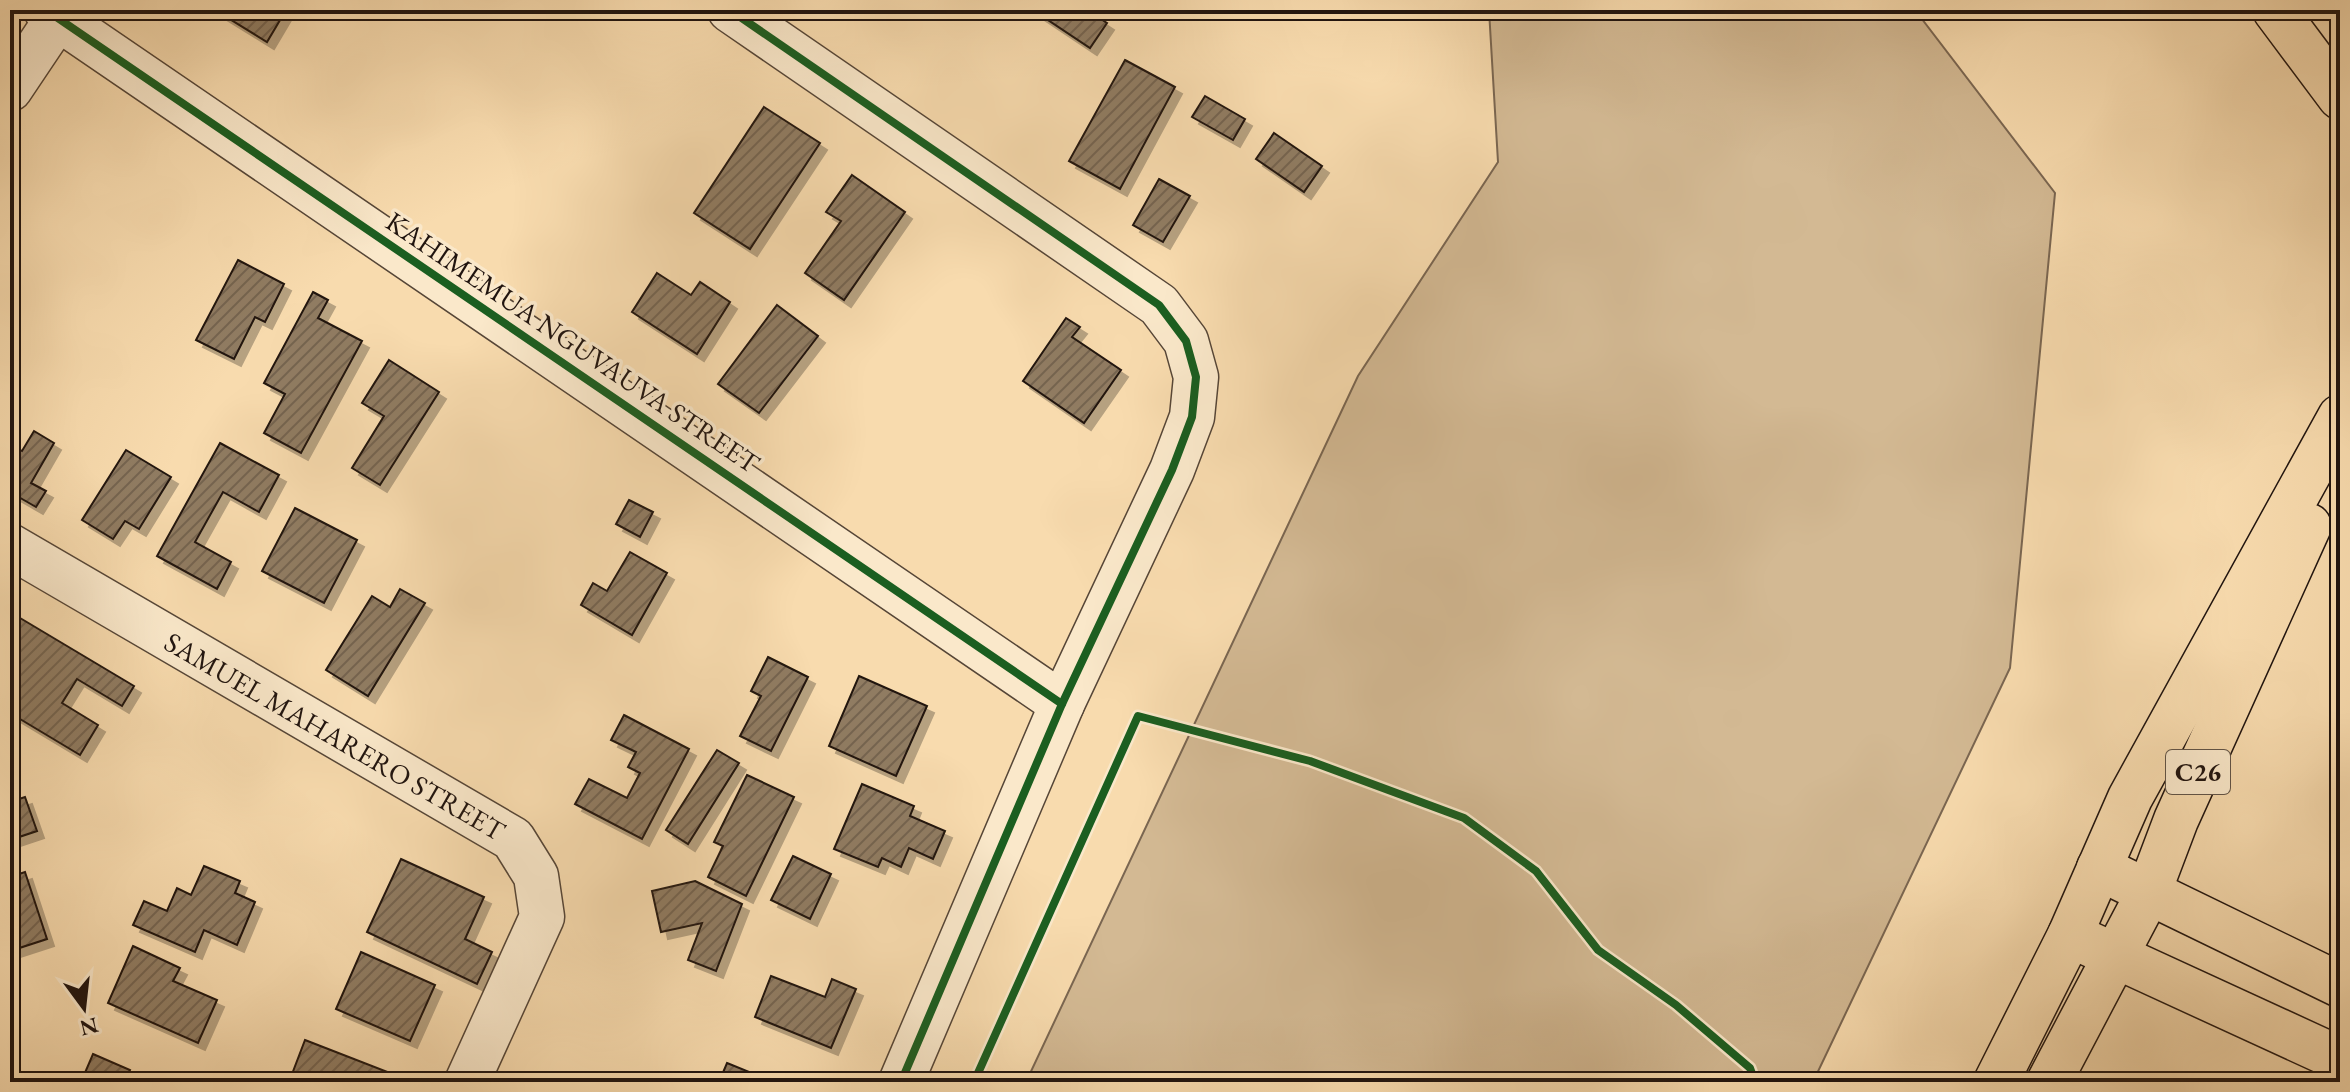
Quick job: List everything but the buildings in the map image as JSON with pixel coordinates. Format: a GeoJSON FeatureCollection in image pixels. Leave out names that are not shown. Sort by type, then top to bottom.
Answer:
{"type":"FeatureCollection","features":[{"type":"Feature","properties":{"kind":"main road"},"geometry":{"type":"LineString","coordinates":[[2275,10],[2340,97]]}},
{"type":"Feature","properties":{"kind":"main road","name":"C26"},"geometry":{"type":"LineString","coordinates":[[1996,1082],[2070,935],[2130,798],[2340,417]]}},
{"type":"Feature","properties":{"kind":"main road","name":"C26"},"geometry":{"type":"LineString","coordinates":[[2049,1082],[2148,894],[2176,820],[2340,458]]}},
{"type":"Feature","properties":{"kind":"main road"},"geometry":{"type":"LineString","coordinates":[[2099,868],[2340,985]]}},
{"type":"Feature","properties":{"kind":"main road"},"geometry":{"type":"LineString","coordinates":[[2070,935],[2340,1059]]}},
{"type":"Feature","properties":{"kind":"street"},"geometry":{"type":"LineString","coordinates":[[730,10],[1131,282],[1159,305],[1186,341],[1196,377],[1192,417],[1172,470],[1062,704],[901,1082]]}},
{"type":"Feature","properties":{"kind":"street"},"geometry":{"type":"LineString","coordinates":[[10,89],[55,13]]}},
{"type":"Feature","properties":{"kind":"street","name":"KAHIMEMUA NGUVAUVA STREET"},"geometry":{"type":"LineString","coordinates":[[55,13],[1062,704]]}},
{"type":"Feature","properties":{"kind":"street","name":"SAMUEL MAHARERO STREET"},"geometry":{"type":"LineString","coordinates":[[10,546],[513,839],[536,876],[542,917],[467,1082]]}},
{"type":"Feature","properties":{"kind":"shaded area"},"geometry":{"type":"Polygon","coordinates":[[[1489,10],[1915,10],[2055,193],[2010,668],[1813,1082],[1026,1082],[1358,376],[1498,162],[1489,10]]]}},
{"type":"Feature","properties":{"kind":"cycle path"},"geometry":{"type":"LineString","coordinates":[[46,10],[1062,704]]}},
{"type":"Feature","properties":{"kind":"cycle path"},"geometry":{"type":"LineString","coordinates":[[730,10],[1159,305],[1186,341],[1196,377],[1192,417],[1172,470],[1062,704],[901,1082]]}},
{"type":"Feature","properties":{"kind":"cycle path"},"geometry":{"type":"LineString","coordinates":[[974,1082],[1138,716],[1310,761],[1464,818],[1536,871],[1598,950],[1676,1005],[1750,1068],[1755,1082]]}}]}
